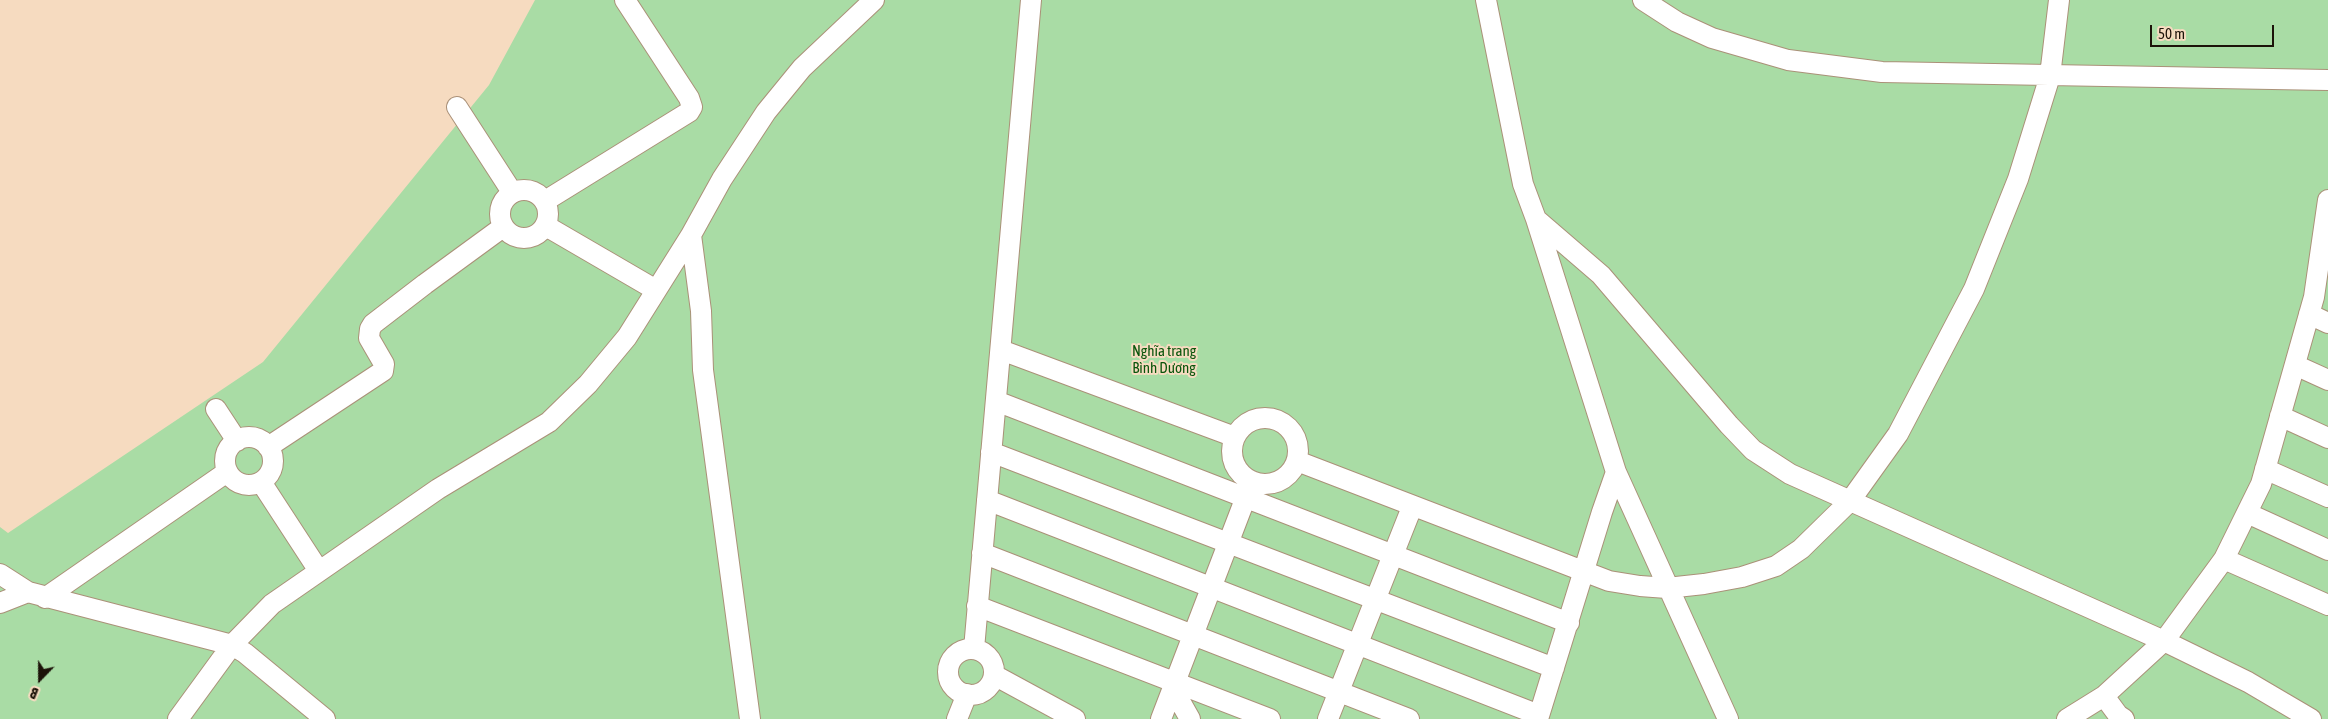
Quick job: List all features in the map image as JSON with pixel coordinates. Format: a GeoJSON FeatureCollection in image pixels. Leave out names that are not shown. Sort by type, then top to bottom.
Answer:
{"type":"FeatureCollection","features":[{"type":"Feature","properties":{"kind":"lane"},"geometry":{"type":"LineString","coordinates":[[545,201],[689,112],[692,107],[690,98],[625,0]]}},
{"type":"Feature","properties":{"kind":"lane"},"geometry":{"type":"LineString","coordinates":[[178,719],[232,645],[272,604],[438,489],[549,422],[588,384],[627,337],[691,235],[722,179],[766,112],[802,68],[873,0]]}},
{"type":"Feature","properties":{"kind":"lane"},"geometry":{"type":"LineString","coordinates":[[974,649],[1031,0]]}},
{"type":"Feature","properties":{"kind":"lane"},"geometry":{"type":"LineString","coordinates":[[1486,0],[1522,184],[1536,219],[1616,472],[1728,719]]}},
{"type":"Feature","properties":{"kind":"lane"},"geometry":{"type":"LineString","coordinates":[[1643,0],[1677,22],[1712,38],[1788,60],[1882,72],[2328,80]]}},
{"type":"Feature","properties":{"kind":"lane"},"geometry":{"type":"LineString","coordinates":[[1297,461],[1412,507],[1609,581],[1668,588],[1742,577],[1776,566],[1801,549],[1850,501],[1898,434],[1974,289],[2018,179],[2050,76],[2059,0]]}},
{"type":"Feature","properties":{"kind":"lane"},"geometry":{"type":"LineString","coordinates":[[457,107],[512,192]]}},
{"type":"Feature","properties":{"kind":"lane"},"geometry":{"type":"LineString","coordinates":[[533,191],[545,201],[548,219],[546,226],[537,235],[522,238],[508,233],[503,227],[500,220],[501,205],[512,192],[533,191]]}},
{"type":"Feature","properties":{"kind":"lane"},"geometry":{"type":"LineString","coordinates":[[2067,719],[2104,696],[2164,641],[2224,559],[2261,484],[2323,268],[2328,207]]}},
{"type":"Feature","properties":{"kind":"lane"},"geometry":{"type":"LineString","coordinates":[[1536,219],[1601,275],[1729,425],[1753,450],[1790,474],[2164,641],[2248,682],[2311,719]]}},
{"type":"Feature","properties":{"kind":"lane"},"geometry":{"type":"LineString","coordinates":[[546,226],[656,290]]}},
{"type":"Feature","properties":{"kind":"lane"},"geometry":{"type":"LineString","coordinates":[[268,447],[383,370],[384,364],[369,338],[370,329],[373,324],[503,227]]}},
{"type":"Feature","properties":{"kind":"lane"},"geometry":{"type":"LineString","coordinates":[[691,235],[701,311],[703,370],[750,719]]}},
{"type":"Feature","properties":{"kind":"lane"},"geometry":{"type":"LineString","coordinates":[[2309,314],[2328,323]]}},
{"type":"Feature","properties":{"kind":"lane"},"geometry":{"type":"LineString","coordinates":[[1001,350],[1235,437]]}},
{"type":"Feature","properties":{"kind":"lane"},"geometry":{"type":"LineString","coordinates":[[2295,365],[2328,380]]}},
{"type":"Feature","properties":{"kind":"lane"},"geometry":{"type":"LineString","coordinates":[[996,401],[1249,489],[1393,554],[1569,622]]}},
{"type":"Feature","properties":{"kind":"lane"},"geometry":{"type":"LineString","coordinates":[[216,409],[237,440]]}},
{"type":"Feature","properties":{"kind":"lane"},"geometry":{"type":"LineString","coordinates":[[2280,416],[2328,438]]}},
{"type":"Feature","properties":{"kind":"lane"},"geometry":{"type":"LineString","coordinates":[[1161,719],[1249,489],[1280,481],[1287,476],[1297,461],[1297,442],[1286,425],[1278,420],[1258,419],[1241,429],[1235,437],[1232,455],[1249,489]]}},
{"type":"Feature","properties":{"kind":"lane"},"geometry":{"type":"LineString","coordinates":[[250,438],[263,442],[268,447],[271,453],[272,466],[270,473],[261,482],[254,485],[241,484],[230,477],[227,472],[226,456],[237,440],[250,438]]}},
{"type":"Feature","properties":{"kind":"lane"},"geometry":{"type":"LineString","coordinates":[[991,452],[1554,668]]}},
{"type":"Feature","properties":{"kind":"lane"},"geometry":{"type":"LineString","coordinates":[[2265,469],[2328,497]]}},
{"type":"Feature","properties":{"kind":"lane"},"geometry":{"type":"LineString","coordinates":[[0,603],[37,595],[227,472]]}},
{"type":"Feature","properties":{"kind":"lane"},"geometry":{"type":"LineString","coordinates":[[987,500],[1357,644],[1538,717],[1616,472]]}},
{"type":"Feature","properties":{"kind":"lane"},"geometry":{"type":"LineString","coordinates":[[261,482],[320,571]]}},
{"type":"Feature","properties":{"kind":"lane"},"geometry":{"type":"LineString","coordinates":[[1328,719],[1412,507]]}},
{"type":"Feature","properties":{"kind":"lane"},"geometry":{"type":"LineString","coordinates":[[2247,513],[2328,550]]}},
{"type":"Feature","properties":{"kind":"lane"},"geometry":{"type":"LineString","coordinates":[[982,553],[1409,719]]}},
{"type":"Feature","properties":{"kind":"lane"},"geometry":{"type":"LineString","coordinates":[[2224,559],[2328,605]]}},
{"type":"Feature","properties":{"kind":"lane"},"geometry":{"type":"LineString","coordinates":[[0,574],[37,595],[232,645],[245,653],[325,719]]}},
{"type":"Feature","properties":{"kind":"lane"},"geometry":{"type":"LineString","coordinates":[[977,606],[1174,682],[1248,715],[1270,719]]}},
{"type":"Feature","properties":{"kind":"lane"},"geometry":{"type":"LineString","coordinates":[[974,649],[985,653],[990,659],[994,665],[994,675],[986,689],[974,694],[967,694],[955,687],[949,674],[949,666],[957,654],[963,650],[974,649]]}},
{"type":"Feature","properties":{"kind":"lane"},"geometry":{"type":"LineString","coordinates":[[994,675],[1075,719]]}},
{"type":"Feature","properties":{"kind":"lane"},"geometry":{"type":"LineString","coordinates":[[1174,682],[1180,703],[1190,719]]}},
{"type":"Feature","properties":{"kind":"lane"},"geometry":{"type":"LineString","coordinates":[[957,719],[967,694]]}},
{"type":"Feature","properties":{"kind":"lane"},"geometry":{"type":"LineString","coordinates":[[2104,696],[2118,715],[2124,719]]}},
{"type":"Feature","properties":{"kind":"green space","name":"Nghĩa trang Bình Dương"},"geometry":{"type":"Polygon","coordinates":[[[535,0],[2328,0],[2328,719],[0,719],[0,527],[8,533],[263,362],[489,85],[535,0]]]}}]}
